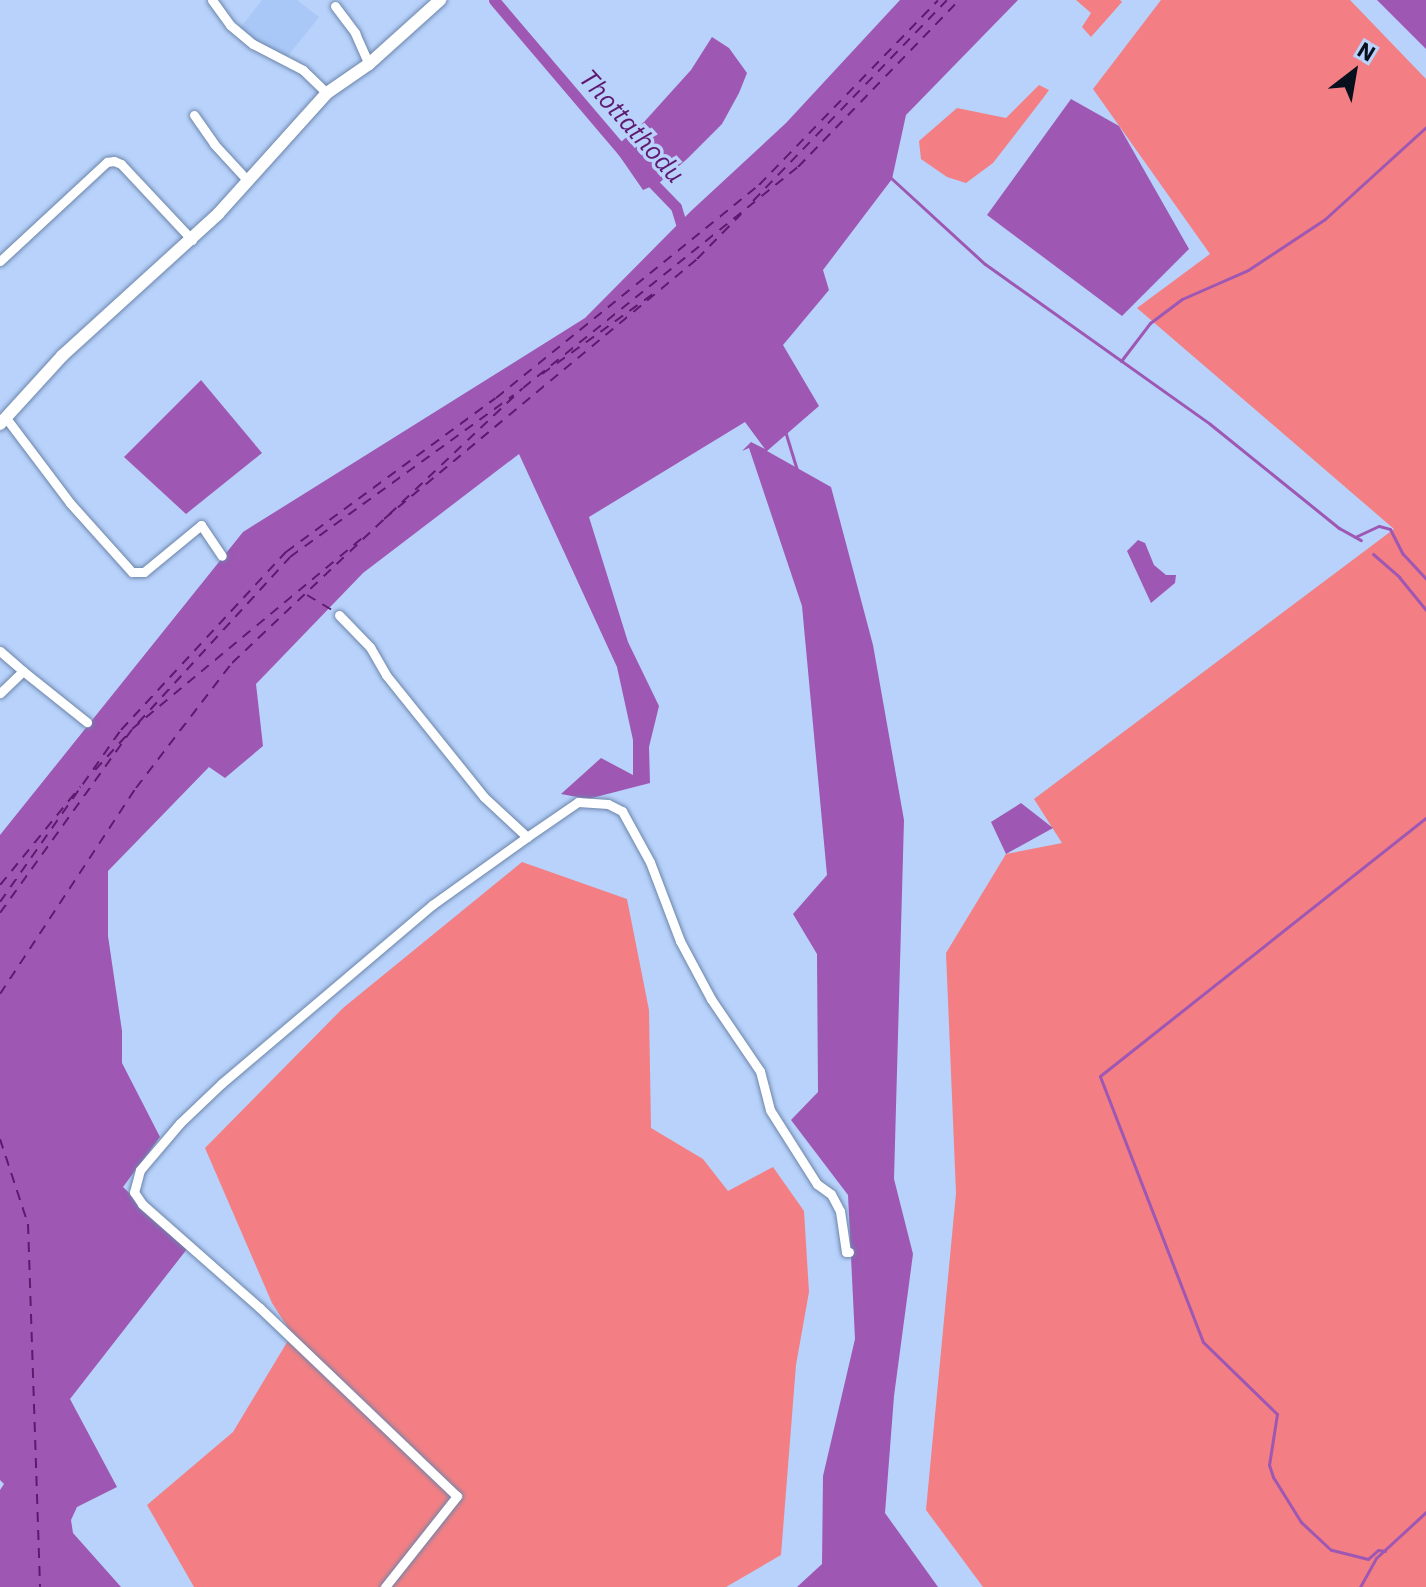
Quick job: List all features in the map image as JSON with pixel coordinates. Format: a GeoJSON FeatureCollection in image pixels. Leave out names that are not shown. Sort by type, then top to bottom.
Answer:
{"type":"FeatureCollection","features":[{"type":"Feature","properties":{"kind":"main road"},"geometry":{"type":"LineString","coordinates":[[3,421],[62,356],[192,240],[327,93],[369,64],[440,0]]}},
{"type":"Feature","properties":{"kind":"street"},"geometry":{"type":"LineString","coordinates":[[212,0],[242,35],[303,70],[327,93]]}},
{"type":"Feature","properties":{"kind":"street"},"geometry":{"type":"LineString","coordinates":[[335,6],[355,33],[369,64]]}},
{"type":"Feature","properties":{"kind":"street"},"geometry":{"type":"LineString","coordinates":[[194,115],[214,144],[248,181]]}},
{"type":"Feature","properties":{"kind":"street"},"geometry":{"type":"LineString","coordinates":[[0,261],[107,162],[114,161],[121,164],[192,240]]}},
{"type":"Feature","properties":{"kind":"street"},"geometry":{"type":"LineString","coordinates":[[3,421],[132,572],[144,572],[201,525],[222,556]]}},
{"type":"Feature","properties":{"kind":"street"},"geometry":{"type":"LineString","coordinates":[[339,615],[370,647],[386,675],[484,797],[527,837]]}},
{"type":"Feature","properties":{"kind":"street"},"geometry":{"type":"LineString","coordinates":[[0,651],[87,722]]}},
{"type":"Feature","properties":{"kind":"street"},"geometry":{"type":"LineString","coordinates":[[0,693],[23,671]]}},
{"type":"Feature","properties":{"kind":"street"},"geometry":{"type":"LineString","coordinates":[[385,1587],[457,1496],[260,1308],[142,1204],[134,1192],[134,1182],[180,1123],[264,1046],[432,905],[578,802],[608,804],[622,811],[650,862],[680,941],[698,976],[760,1071],[770,1110],[817,1184],[831,1194],[840,1211],[846,1252],[849,1252]]}},
{"type":"Feature","properties":{"kind":"shaded area"},"geometry":{"type":"Polygon","coordinates":[[[262,0],[297,0],[319,17],[283,62],[240,28],[262,0]]]}},
{"type":"Feature","properties":{"kind":"shaded area"},"geometry":{"type":"Polygon","coordinates":[[[900,0],[1018,0],[906,115],[892,179],[823,270],[829,290],[783,345],[819,406],[767,451],[831,487],[873,645],[904,820],[894,1179],[913,1254],[894,1396],[885,1513],[938,1587],[797,1587],[822,1564],[823,1476],[855,1339],[848,1195],[791,1120],[818,1092],[817,954],[793,914],[827,875],[802,606],[749,448],[742,451],[751,442],[765,449],[745,422],[589,517],[628,642],[659,706],[649,747],[650,783],[588,799],[561,794],[601,758],[633,775],[633,740],[617,667],[519,454],[363,573],[256,684],[263,746],[225,778],[209,767],[108,871],[108,936],[122,1031],[122,1063],[160,1137],[123,1187],[187,1249],[70,1399],[117,1487],[77,1507],[71,1520],[73,1533],[121,1587],[0,1587],[0,1490],[4,1484],[0,1480],[0,835],[243,532],[585,318],[691,211],[786,123],[900,0]]]}},
{"type":"Feature","properties":{"kind":"shaded area"},"geometry":{"type":"Polygon","coordinates":[[[1076,0],[1122,2],[1091,37],[1082,27],[1091,13],[1076,0]]]}},
{"type":"Feature","properties":{"kind":"shaded area"},"geometry":{"type":"Polygon","coordinates":[[[1161,0],[1350,0],[1426,79],[1426,1587],[983,1587],[926,1510],[956,1193],[946,953],[1006,854],[1062,843],[1034,799],[1394,529],[1137,308],[1210,254],[1093,89],[1161,0]]]}},
{"type":"Feature","properties":{"kind":"shaded area"},"geometry":{"type":"Polygon","coordinates":[[[1377,0],[1426,0],[1426,49],[1377,0]]]}},
{"type":"Feature","properties":{"kind":"shaded area"},"geometry":{"type":"Polygon","coordinates":[[[712,37],[729,48],[747,73],[739,93],[722,124],[659,183],[643,190],[614,148],[644,122],[691,70],[712,37]]]}},
{"type":"Feature","properties":{"kind":"shaded area"},"geometry":{"type":"Polygon","coordinates":[[[1039,85],[1049,90],[993,163],[966,183],[947,177],[921,159],[919,141],[957,108],[1006,118],[1039,85]]]}},
{"type":"Feature","properties":{"kind":"shaded area"},"geometry":{"type":"Polygon","coordinates":[[[1071,99],[1119,126],[1189,249],[1122,316],[987,215],[1071,99]]]}},
{"type":"Feature","properties":{"kind":"shaded area"},"geometry":{"type":"Polygon","coordinates":[[[201,380],[262,453],[186,514],[124,457],[201,380]]]}},
{"type":"Feature","properties":{"kind":"shaded area"},"geometry":{"type":"Polygon","coordinates":[[[1138,540],[1145,543],[1154,565],[1166,575],[1176,575],[1175,583],[1151,603],[1127,551],[1138,540]]]}},
{"type":"Feature","properties":{"kind":"shaded area"},"geometry":{"type":"Polygon","coordinates":[[[1021,803],[1053,828],[1006,854],[991,822],[1021,803]]]}},
{"type":"Feature","properties":{"kind":"shaded area"},"geometry":{"type":"Polygon","coordinates":[[[522,862],[627,899],[649,1010],[651,1128],[703,1159],[728,1191],[773,1167],[804,1211],[809,1292],[796,1365],[781,1555],[726,1587],[194,1587],[147,1505],[233,1432],[292,1334],[272,1303],[205,1148],[343,1008],[522,862]]]}},
{"type":"Feature","properties":{"kind":"waterway","name":"Thottathodu"},"geometry":{"type":"LineString","coordinates":[[494,0],[626,155]]}},
{"type":"Feature","properties":{"kind":"waterway"},"geometry":{"type":"LineString","coordinates":[[1121,361],[1150,323],[1182,299],[1248,270],[1325,219],[1426,127]]}},
{"type":"Feature","properties":{"kind":"waterway","name":"Thottathodu"},"geometry":{"type":"LineString","coordinates":[[646,176],[676,207],[684,234]]}},
{"type":"Feature","properties":{"kind":"waterway"},"geometry":{"type":"LineString","coordinates":[[891,178],[985,264],[1210,424],[1339,528],[1361,540]]}},
{"type":"Feature","properties":{"kind":"waterway"},"geometry":{"type":"LineString","coordinates":[[785,431],[797,470]]}},
{"type":"Feature","properties":{"kind":"waterway"},"geometry":{"type":"LineString","coordinates":[[1355,537],[1379,526],[1390,529],[1403,554],[1426,579]]}},
{"type":"Feature","properties":{"kind":"waterway"},"geometry":{"type":"LineString","coordinates":[[1373,554],[1399,577],[1426,610]]}},
{"type":"Feature","properties":{"kind":"waterway"},"geometry":{"type":"LineString","coordinates":[[1385,1551],[1378,1550],[1368,1559],[1331,1550],[1301,1522],[1273,1477],[1269,1465],[1277,1414],[1203,1342],[1100,1076],[1426,818]]}},
{"type":"Feature","properties":{"kind":"waterway"},"geometry":{"type":"LineString","coordinates":[[1360,1587],[1376,1558],[1426,1512]]}},
{"type":"Feature","properties":{"kind":"ferry route"},"geometry":{"type":"LineString","coordinates":[[0,902],[121,730],[286,552],[496,398],[759,185],[938,0]]}},
{"type":"Feature","properties":{"kind":"ferry route"},"geometry":{"type":"LineString","coordinates":[[753,201],[947,0]]}},
{"type":"Feature","properties":{"kind":"ferry route"},"geometry":{"type":"LineString","coordinates":[[0,994],[136,788],[232,663],[523,388],[798,167],[959,0]]}},
{"type":"Feature","properties":{"kind":"ferry route"},"geometry":{"type":"LineString","coordinates":[[384,519],[697,259],[741,214]]}},
{"type":"Feature","properties":{"kind":"ferry route"},"geometry":{"type":"LineString","coordinates":[[542,374],[653,294]]}},
{"type":"Feature","properties":{"kind":"ferry route"},"geometry":{"type":"LineString","coordinates":[[138,723],[290,557],[514,395]]}},
{"type":"Feature","properties":{"kind":"ferry route"},"geometry":{"type":"LineString","coordinates":[[0,913],[132,729],[361,539]]}},
{"type":"Feature","properties":{"kind":"ferry route"},"geometry":{"type":"LineString","coordinates":[[307,595],[335,612]]}},
{"type":"Feature","properties":{"kind":"ferry route"},"geometry":{"type":"LineString","coordinates":[[95,770],[126,736]]}},
{"type":"Feature","properties":{"kind":"ferry route"},"geometry":{"type":"LineString","coordinates":[[0,885],[80,787]]}},
{"type":"Feature","properties":{"kind":"ferry route"},"geometry":{"type":"LineString","coordinates":[[0,1139],[28,1224],[40,1587]]}}]}
